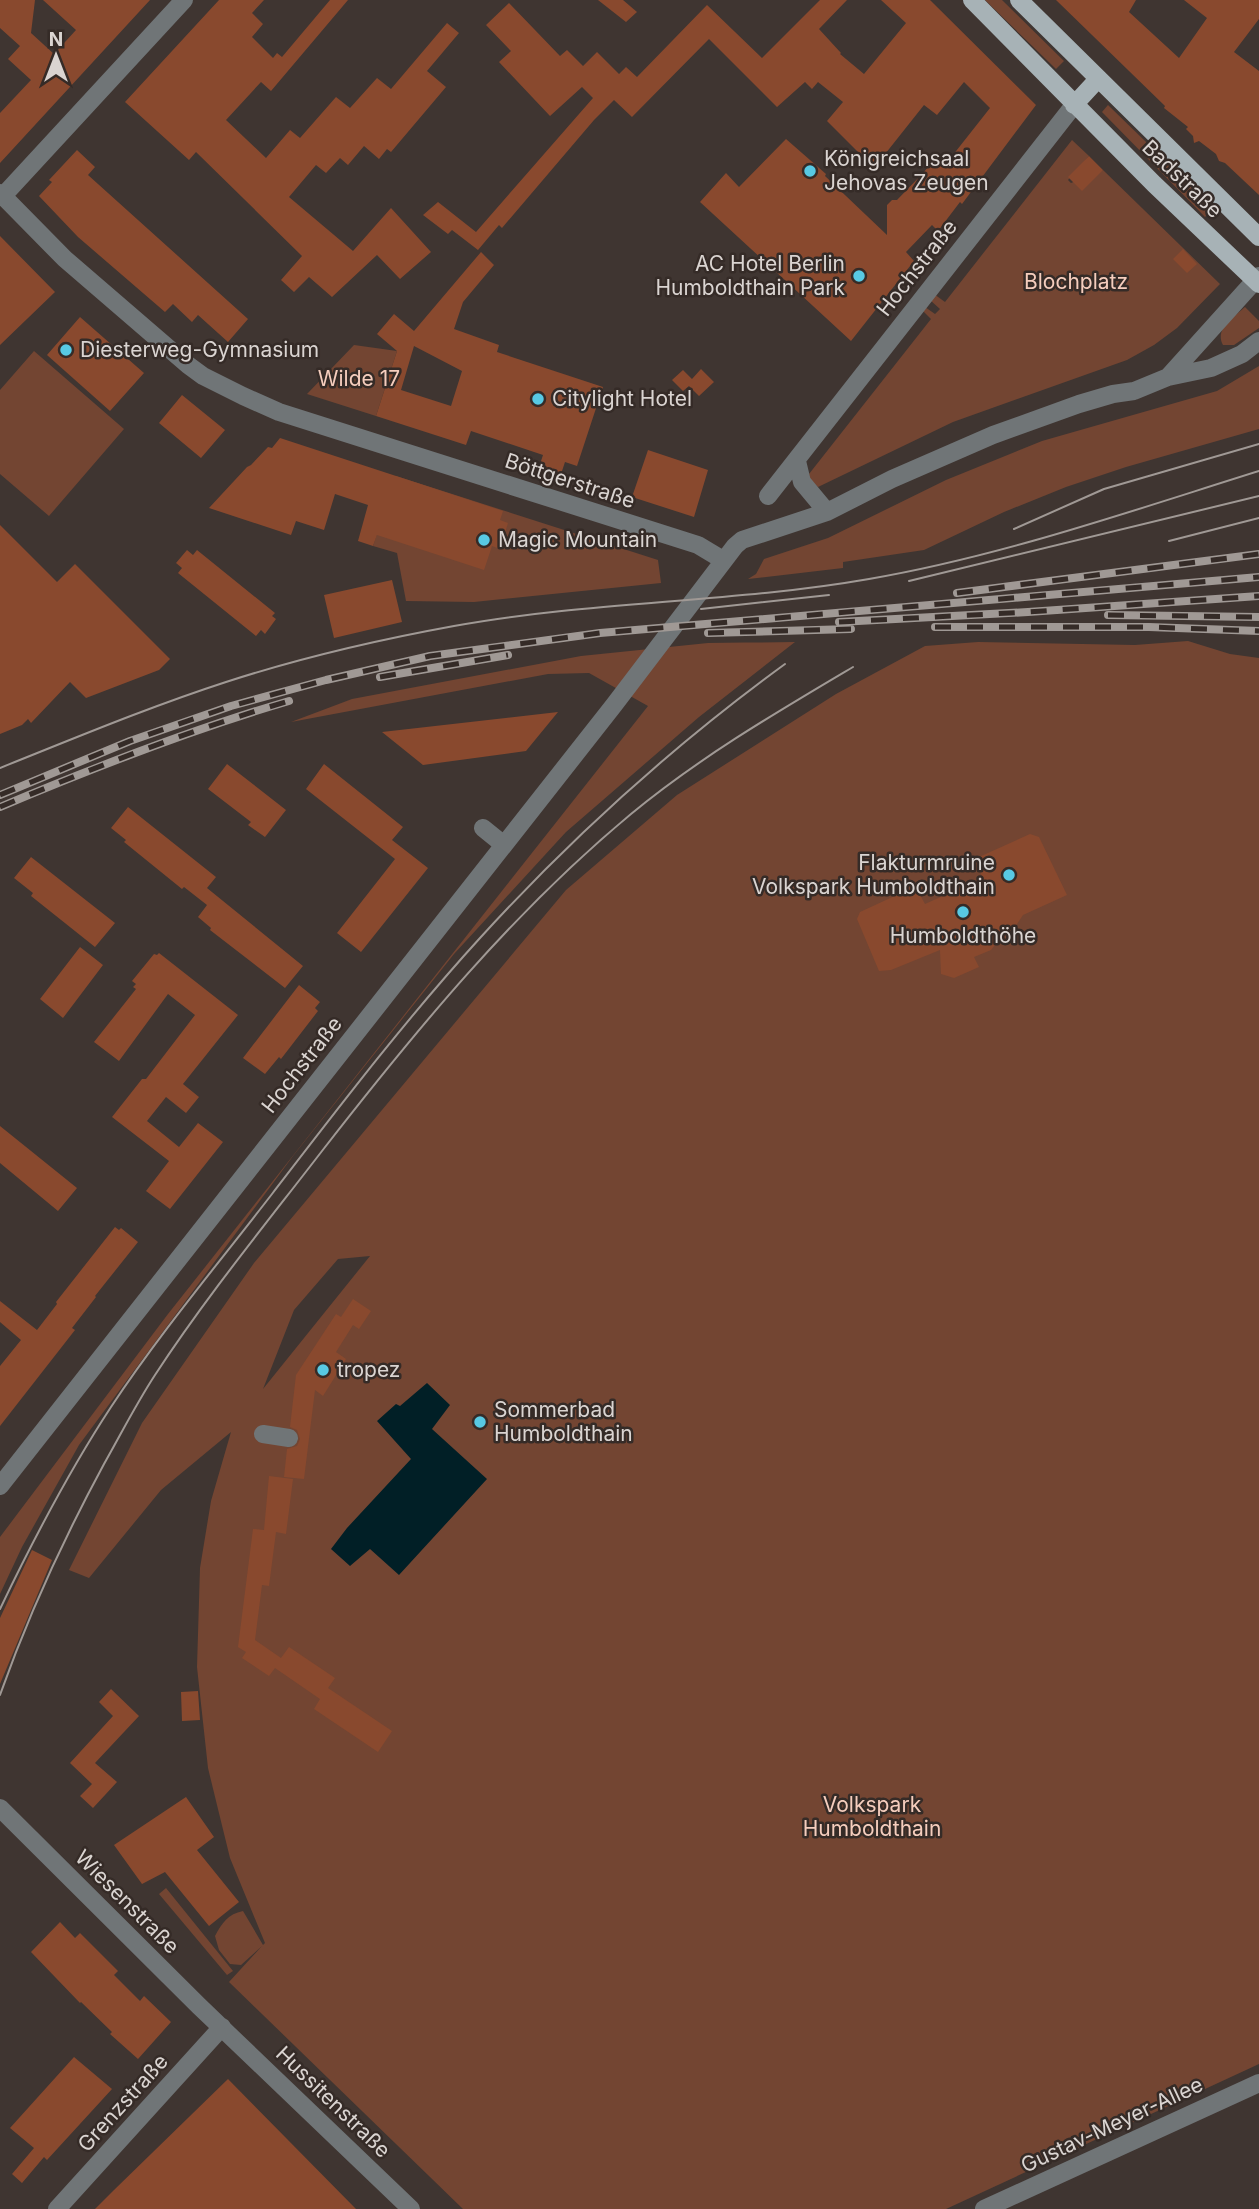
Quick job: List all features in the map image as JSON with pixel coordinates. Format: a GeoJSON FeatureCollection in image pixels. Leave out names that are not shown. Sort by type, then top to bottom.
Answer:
{"type":"FeatureCollection","features":[{"type":"Feature","properties":{"kind":"main road","name":"Badstraße"},"geometry":{"type":"LineString","coordinates":[[972,0],[1074,105],[1258,280]]}},
{"type":"Feature","properties":{"kind":"main road","name":"Badstraße"},"geometry":{"type":"LineString","coordinates":[[1019,0],[1259,237]]}},
{"type":"Feature","properties":{"kind":"main road"},"geometry":{"type":"LineString","coordinates":[[1074,105],[1098,79]]}},
{"type":"Feature","properties":{"kind":"street"},"geometry":{"type":"LineString","coordinates":[[2,194],[184,0]]}},
{"type":"Feature","properties":{"kind":"street","name":"Hochstraße"},"geometry":{"type":"LineString","coordinates":[[768,496],[1074,105]]}},
{"type":"Feature","properties":{"kind":"street","name":"Böttgerstraße"},"geometry":{"type":"LineString","coordinates":[[2,194],[85,277],[188,365],[223,386],[279,412],[698,545],[723,561]]}},
{"type":"Feature","properties":{"kind":"street"},"geometry":{"type":"LineString","coordinates":[[1168,377],[1258,280]]}},
{"type":"Feature","properties":{"kind":"street"},"geometry":{"type":"LineString","coordinates":[[723,561],[743,541],[827,512],[892,479],[993,435],[1079,404],[1134,391],[1168,377],[1210,368],[1242,354],[1259,341]]}},
{"type":"Feature","properties":{"kind":"street"},"geometry":{"type":"LineString","coordinates":[[796,461],[802,482],[827,512]]}},
{"type":"Feature","properties":{"kind":"street","name":"Hochstraße"},"geometry":{"type":"LineString","coordinates":[[0,1486],[640,672],[723,561]]}},
{"type":"Feature","properties":{"kind":"street"},"geometry":{"type":"LineString","coordinates":[[483,828],[504,845]]}},
{"type":"Feature","properties":{"kind":"street"},"geometry":{"type":"LineString","coordinates":[[263,1434],[289,1438]]}},
{"type":"Feature","properties":{"kind":"street","name":"Wiesenstraße"},"geometry":{"type":"LineString","coordinates":[[5,1813],[222,2027]]}},
{"type":"Feature","properties":{"kind":"street","name":"Grenzstraße"},"geometry":{"type":"LineString","coordinates":[[57,2209],[222,2027]]}},
{"type":"Feature","properties":{"kind":"street","name":"Hussitenstraße"},"geometry":{"type":"LineString","coordinates":[[222,2027],[411,2209]]}},
{"type":"Feature","properties":{"kind":"street","name":"Gustav-Meyer-Allee"},"geometry":{"type":"LineString","coordinates":[[984,2209],[1259,2083]]}},
{"type":"Feature","properties":{"kind":"green space"},"geometry":{"type":"Polygon","coordinates":[[[985,0],[1002,0],[1064,61],[1056,69],[985,0]]]}},
{"type":"Feature","properties":{"kind":"green space"},"geometry":{"type":"Polygon","coordinates":[[[1108,105],[1214,208],[1205,217],[1102,112],[1108,105]]]}},
{"type":"Feature","properties":{"kind":"green space","name":"Blochplatz"},"geometry":{"type":"Polygon","coordinates":[[[1072,140],[1089,156],[1068,180],[1071,183],[1103,170],[1220,284],[1177,328],[1127,360],[953,422],[818,487],[810,480],[809,474],[931,319],[922,310],[925,307],[935,314],[940,309],[930,300],[934,294],[945,302],[1072,140]]]}},
{"type":"Feature","properties":{"kind":"green space"},"geometry":{"type":"Polygon","coordinates":[[[1245,307],[1259,321],[1259,328],[1234,345],[1223,345],[1223,329],[1245,307]]]}},
{"type":"Feature","properties":{"kind":"green space","name":"Wilde 17"},"geometry":{"type":"Polygon","coordinates":[[[354,345],[397,351],[376,416],[307,394],[354,345]]]}},
{"type":"Feature","properties":{"kind":"green space"},"geometry":{"type":"Polygon","coordinates":[[[34,351],[124,429],[49,516],[0,474],[0,390],[34,351]]]}},
{"type":"Feature","properties":{"kind":"green space"},"geometry":{"type":"Polygon","coordinates":[[[1259,366],[1259,429],[1066,487],[1004,512],[924,550],[843,562],[843,568],[748,579],[756,574],[764,559],[828,538],[946,480],[1042,441],[1217,391],[1259,366]]]}},
{"type":"Feature","properties":{"kind":"green space","name":"Magic Mountain"},"geometry":{"type":"Polygon","coordinates":[[[396,476],[658,560],[661,583],[474,602],[406,601],[397,553],[373,546],[396,476]]]}},
{"type":"Feature","properties":{"kind":"green space","name":"Volkspark Humboldthain"},"geometry":{"type":"Polygon","coordinates":[[[1188,641],[1230,654],[1259,658],[1259,2064],[946,2209],[463,2209],[229,1982],[262,1946],[241,1965],[230,1964],[219,1950],[215,1936],[220,1927],[229,1917],[243,1911],[263,1945],[265,1943],[230,1858],[208,1768],[197,1667],[200,1568],[211,1501],[231,1432],[161,1490],[89,1578],[69,1570],[142,1423],[254,1263],[566,890],[677,795],[836,694],[925,646],[978,642],[1135,645],[1188,641]],[[370,1256],[338,1259],[294,1310],[263,1389],[370,1256]]]}},
{"type":"Feature","properties":{"kind":"green space"},"geometry":{"type":"Polygon","coordinates":[[[795,642],[699,717],[566,832],[454,954],[293,1156],[79,1445],[22,1547],[0,1594],[0,1537],[168,1314],[648,706],[589,673],[548,674],[291,722],[352,699],[581,656],[708,643],[795,642]]]}},
{"type":"Feature","properties":{"kind":"green space"},"geometry":{"type":"Polygon","coordinates":[[[166,1888],[233,1971],[227,1975],[159,1894],[166,1888]]]}},
{"type":"Feature","properties":{"kind":"water"},"geometry":{"type":"Polygon","coordinates":[[[427,1383],[450,1405],[432,1429],[487,1479],[399,1575],[370,1549],[350,1566],[331,1549],[411,1459],[377,1421],[427,1383]]]}},
{"type":"Feature","properties":{"kind":"building"},"geometry":{"type":"Polygon","coordinates":[[[0,0],[35,0],[31,33],[54,54],[76,30],[43,0],[150,0],[0,163],[0,113],[31,80],[8,59],[20,46],[0,28],[0,0]]]}},
{"type":"Feature","properties":{"kind":"building"},"geometry":{"type":"Polygon","coordinates":[[[219,0],[264,0],[252,13],[263,24],[252,37],[273,58],[277,53],[282,57],[330,0],[348,0],[271,91],[261,82],[226,120],[266,158],[290,130],[300,138],[336,97],[350,108],[377,78],[391,89],[447,23],[459,33],[427,71],[446,87],[391,152],[387,149],[379,159],[364,146],[348,165],[340,158],[326,173],[316,165],[289,197],[353,251],[391,208],[431,252],[400,279],[377,255],[332,297],[309,277],[294,292],[281,280],[302,256],[196,152],[189,160],[125,102],[219,0]]]}},
{"type":"Feature","properties":{"kind":"building"},"geometry":{"type":"Polygon","coordinates":[[[598,0],[623,0],[637,12],[626,22],[598,0]]]}},
{"type":"Feature","properties":{"kind":"building"},"geometry":{"type":"Polygon","coordinates":[[[820,0],[847,0],[819,29],[840,54],[864,74],[906,23],[881,0],[930,0],[1036,105],[962,204],[960,202],[938,231],[932,225],[906,252],[914,261],[851,341],[700,202],[726,173],[739,187],[786,139],[826,174],[825,176],[887,235],[887,205],[892,200],[897,200],[935,158],[943,165],[949,160],[990,108],[964,82],[937,115],[924,105],[874,168],[827,121],[843,102],[818,82],[812,89],[805,82],[777,107],[709,39],[632,117],[614,100],[502,228],[499,225],[478,250],[452,230],[448,234],[423,215],[438,202],[476,232],[593,98],[582,87],[550,116],[499,62],[511,51],[486,25],[509,3],[560,56],[567,50],[583,66],[597,52],[619,74],[626,67],[637,77],[707,5],[762,58],[820,0]]]}},
{"type":"Feature","properties":{"kind":"building"},"geometry":{"type":"Polygon","coordinates":[[[1056,0],[1136,0],[1129,12],[1179,58],[1207,18],[1184,0],[1259,0],[1259,19],[1234,52],[1259,71],[1259,195],[1225,163],[1219,161],[1216,154],[1199,141],[1194,143],[1193,136],[1186,129],[1188,127],[1164,108],[1165,106],[1056,0]]]}},
{"type":"Feature","properties":{"kind":"building"},"geometry":{"type":"Polygon","coordinates":[[[77,150],[95,167],[88,175],[248,319],[228,342],[198,315],[192,322],[173,304],[165,312],[78,237],[39,196],[52,182],[49,180],[77,150]]]}},
{"type":"Feature","properties":{"kind":"building"},"geometry":{"type":"Polygon","coordinates":[[[1089,156],[1103,170],[1082,191],[1068,177],[1089,156]]]}},
{"type":"Feature","properties":{"kind":"building"},"geometry":{"type":"Polygon","coordinates":[[[0,236],[55,292],[0,345],[0,236]]]}},
{"type":"Feature","properties":{"kind":"building"},"geometry":{"type":"Polygon","coordinates":[[[1183,249],[1197,264],[1187,273],[1173,259],[1183,249]]]}},
{"type":"Feature","properties":{"kind":"building"},"geometry":{"type":"Polygon","coordinates":[[[481,252],[494,265],[463,302],[454,329],[499,345],[497,352],[603,387],[577,466],[565,462],[561,474],[539,467],[543,455],[471,431],[466,445],[376,416],[397,351],[377,334],[394,314],[414,331],[481,252]],[[414,346],[401,390],[451,406],[462,371],[414,346]]]}},
{"type":"Feature","properties":{"kind":"building"},"geometry":{"type":"Polygon","coordinates":[[[80,317],[144,373],[110,411],[47,355],[80,317]]]}},
{"type":"Feature","properties":{"kind":"building"},"geometry":{"type":"Polygon","coordinates":[[[701,369],[714,382],[699,396],[689,386],[683,391],[672,380],[683,370],[692,379],[701,369]]]}},
{"type":"Feature","properties":{"kind":"building"},"geometry":{"type":"Polygon","coordinates":[[[182,395],[225,430],[201,458],[159,423],[182,395]]]}},
{"type":"Feature","properties":{"kind":"building"},"geometry":{"type":"Polygon","coordinates":[[[280,438],[503,511],[500,520],[508,523],[500,549],[492,546],[484,570],[377,535],[373,546],[358,541],[368,505],[335,494],[324,530],[296,521],[291,535],[209,508],[247,467],[268,447],[272,448],[280,438]]]}},
{"type":"Feature","properties":{"kind":"building"},"geometry":{"type":"Polygon","coordinates":[[[648,450],[708,470],[694,517],[632,497],[648,450]]]}},
{"type":"Feature","properties":{"kind":"building"},"geometry":{"type":"Polygon","coordinates":[[[0,525],[57,582],[75,564],[170,659],[159,670],[86,698],[70,682],[31,723],[28,719],[22,725],[0,734],[0,525]]]}},
{"type":"Feature","properties":{"kind":"building"},"geometry":{"type":"Polygon","coordinates":[[[187,550],[193,555],[197,550],[275,613],[272,616],[276,619],[265,634],[261,630],[256,636],[178,573],[182,568],[176,563],[187,550]]]}},
{"type":"Feature","properties":{"kind":"building"},"geometry":{"type":"Polygon","coordinates":[[[392,580],[402,622],[334,638],[324,595],[392,580]]]}},
{"type":"Feature","properties":{"kind":"building"},"geometry":{"type":"Polygon","coordinates":[[[558,712],[526,751],[423,765],[382,732],[558,712]]]}},
{"type":"Feature","properties":{"kind":"building"},"geometry":{"type":"Polygon","coordinates":[[[227,764],[286,810],[265,837],[248,825],[251,822],[208,789],[227,764]]]}},
{"type":"Feature","properties":{"kind":"building"},"geometry":{"type":"Polygon","coordinates":[[[324,764],[403,827],[392,840],[428,868],[361,952],[337,933],[395,859],[306,789],[324,764]]]}},
{"type":"Feature","properties":{"kind":"building"},"geometry":{"type":"Polygon","coordinates":[[[128,807],[216,877],[207,888],[303,966],[285,988],[210,930],[198,917],[207,905],[184,887],[182,889],[124,842],[126,840],[111,828],[128,807]]]}},
{"type":"Feature","properties":{"kind":"building"},"geometry":{"type":"Polygon","coordinates":[[[1030,834],[1039,837],[1067,895],[1023,915],[1013,930],[1003,935],[991,950],[974,957],[979,967],[954,978],[941,974],[940,950],[891,970],[879,971],[857,919],[860,912],[912,888],[918,891],[925,904],[983,878],[976,864],[979,857],[1030,834]]]}},
{"type":"Feature","properties":{"kind":"building"},"geometry":{"type":"Polygon","coordinates":[[[31,857],[115,923],[95,947],[31,896],[33,893],[14,878],[31,857]]]}},
{"type":"Feature","properties":{"kind":"building"},"geometry":{"type":"Polygon","coordinates":[[[80,947],[103,965],[63,1018],[40,999],[80,947]]]}},
{"type":"Feature","properties":{"kind":"building"},"geometry":{"type":"Polygon","coordinates":[[[159,953],[238,1015],[183,1084],[199,1097],[186,1113],[166,1097],[147,1121],[179,1147],[198,1123],[223,1142],[170,1209],[146,1191],[169,1161],[112,1117],[142,1079],[146,1079],[195,1015],[168,994],[119,1061],[94,1042],[136,989],[133,987],[136,984],[132,981],[154,954],[159,953]]]}},
{"type":"Feature","properties":{"kind":"building"},"geometry":{"type":"Polygon","coordinates":[[[299,985],[320,1002],[315,1008],[318,1011],[281,1059],[279,1057],[265,1074],[243,1058],[299,985]]]}},
{"type":"Feature","properties":{"kind":"building"},"geometry":{"type":"Polygon","coordinates":[[[0,1126],[77,1188],[58,1211],[0,1163],[0,1126]]]}},
{"type":"Feature","properties":{"kind":"building"},"geometry":{"type":"Polygon","coordinates":[[[115,1227],[119,1230],[121,1228],[138,1242],[72,1328],[75,1330],[0,1426],[0,1366],[21,1340],[0,1322],[0,1301],[37,1330],[115,1227]]]}},
{"type":"Feature","properties":{"kind":"building"},"geometry":{"type":"Polygon","coordinates":[[[353,1299],[371,1311],[359,1329],[353,1325],[336,1352],[346,1359],[323,1396],[315,1390],[304,1479],[284,1477],[287,1449],[297,1446],[300,1439],[297,1430],[290,1427],[296,1375],[336,1314],[341,1317],[353,1299]]]}},
{"type":"Feature","properties":{"kind":"building"},"geometry":{"type":"Polygon","coordinates":[[[269,1476],[293,1479],[286,1534],[276,1532],[269,1586],[262,1585],[255,1640],[281,1658],[289,1647],[335,1678],[328,1688],[392,1731],[378,1752],[314,1709],[320,1699],[275,1668],[269,1676],[242,1658],[246,1652],[238,1647],[253,1529],[264,1530],[269,1476]]]}},
{"type":"Feature","properties":{"kind":"building"},"geometry":{"type":"Polygon","coordinates":[[[32,1550],[52,1560],[0,1684],[0,1618],[32,1550]]]}},
{"type":"Feature","properties":{"kind":"building"},"geometry":{"type":"Polygon","coordinates":[[[111,1689],[139,1716],[95,1763],[117,1782],[93,1808],[80,1796],[92,1784],[70,1763],[113,1716],[99,1702],[111,1689]]]}},
{"type":"Feature","properties":{"kind":"building"},"geometry":{"type":"Polygon","coordinates":[[[198,1691],[200,1720],[182,1721],[181,1692],[198,1691]]]}},
{"type":"Feature","properties":{"kind":"building"},"geometry":{"type":"Polygon","coordinates":[[[186,1797],[214,1837],[197,1850],[239,1902],[209,1926],[165,1872],[142,1884],[114,1845],[186,1797]]]}},
{"type":"Feature","properties":{"kind":"building"},"geometry":{"type":"Polygon","coordinates":[[[60,1922],[75,1938],[80,1933],[118,1971],[114,1975],[140,2001],[144,1996],[171,2022],[138,2059],[110,2034],[112,2032],[31,1952],[60,1922]]]}},
{"type":"Feature","properties":{"kind":"building"},"geometry":{"type":"Polygon","coordinates":[[[74,2057],[112,2089],[47,2160],[44,2157],[22,2183],[12,2174],[34,2148],[10,2128],[74,2057]]]}},
{"type":"Feature","properties":{"kind":"building"},"geometry":{"type":"Polygon","coordinates":[[[228,2079],[356,2209],[95,2209],[114,2190],[228,2079]]]}},
{"type":"Feature","properties":{"kind":"tram line"},"geometry":{"type":"LineString","coordinates":[[1014,529],[1104,489],[1259,444]]}},
{"type":"Feature","properties":{"kind":"tram line"},"geometry":{"type":"LineString","coordinates":[[0,768],[197,692],[339,650],[425,631],[557,611],[766,593],[869,579],[1017,545],[1259,471]]}},
{"type":"Feature","properties":{"kind":"tram line"},"geometry":{"type":"LineString","coordinates":[[909,581],[1259,496]]}},
{"type":"Feature","properties":{"kind":"tram line"},"geometry":{"type":"LineString","coordinates":[[1169,541],[1259,518]]}},
{"type":"Feature","properties":{"kind":"tram line"},"geometry":{"type":"LineString","coordinates":[[701,609],[829,595]]}},
{"type":"Feature","properties":{"kind":"tram line"},"geometry":{"type":"LineString","coordinates":[[0,1609],[66,1481],[130,1379],[399,1032],[515,900],[588,828],[664,759],[785,664]]}},
{"type":"Feature","properties":{"kind":"tram line"},"geometry":{"type":"LineString","coordinates":[[0,1695],[22,1636],[61,1549],[148,1386],[236,1261],[393,1061],[506,932],[546,891],[631,814],[712,754],[853,667]]}},
{"type":"Feature","properties":{"kind":"railway"},"geometry":{"type":"LineString","coordinates":[[957,593],[1259,554]]}},
{"type":"Feature","properties":{"kind":"railway"},"geometry":{"type":"LineString","coordinates":[[0,795],[130,741],[231,706],[430,656],[600,633],[1259,577]]}},
{"type":"Feature","properties":{"kind":"railway"},"geometry":{"type":"LineString","coordinates":[[839,622],[1259,596]]}},
{"type":"Feature","properties":{"kind":"railway"},"geometry":{"type":"LineString","coordinates":[[1108,615],[1259,617]]}},
{"type":"Feature","properties":{"kind":"railway"},"geometry":{"type":"LineString","coordinates":[[935,627],[1149,627],[1259,631]]}},
{"type":"Feature","properties":{"kind":"railway"},"geometry":{"type":"LineString","coordinates":[[708,633],[851,629]]}},
{"type":"Feature","properties":{"kind":"railway"},"geometry":{"type":"LineString","coordinates":[[380,677],[508,655]]}},
{"type":"Feature","properties":{"kind":"railway"},"geometry":{"type":"LineString","coordinates":[[0,807],[143,750],[289,701]]}},
{"type":"Feature","properties":{"kind":"place","name":"Königreichsaal Jehovas Zeugen"},"geometry":{"type":"Point","coordinates":[810,171]}},
{"type":"Feature","properties":{"kind":"place","name":"AC Hotel Berlin Humboldthain Park"},"geometry":{"type":"Point","coordinates":[859,276]}},
{"type":"Feature","properties":{"kind":"place","name":"Diesterweg-Gymnasium"},"geometry":{"type":"Point","coordinates":[66,350]}},
{"type":"Feature","properties":{"kind":"place","name":"Citylight Hotel"},"geometry":{"type":"Point","coordinates":[538,399]}},
{"type":"Feature","properties":{"kind":"place","name":"Magic Mountain"},"geometry":{"type":"Point","coordinates":[484,540]}},
{"type":"Feature","properties":{"kind":"place","name":"Flakturmruine Volkspark Humboldthain"},"geometry":{"type":"Point","coordinates":[1009,875]}},
{"type":"Feature","properties":{"kind":"place","name":"Humboldthöhe"},"geometry":{"type":"Point","coordinates":[963,912]}},
{"type":"Feature","properties":{"kind":"place","name":"tropez"},"geometry":{"type":"Point","coordinates":[323,1370]}},
{"type":"Feature","properties":{"kind":"place","name":"Sommerbad Humboldthain"},"geometry":{"type":"Point","coordinates":[480,1422]}}]}
